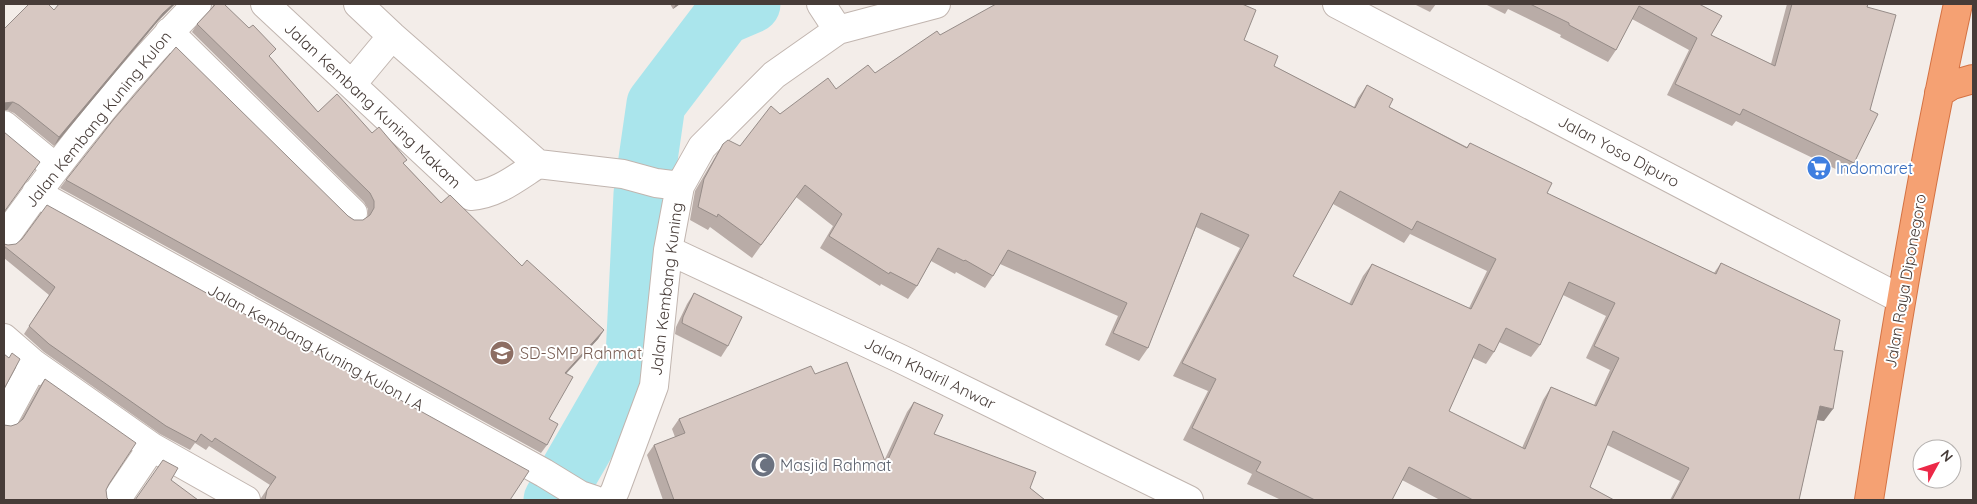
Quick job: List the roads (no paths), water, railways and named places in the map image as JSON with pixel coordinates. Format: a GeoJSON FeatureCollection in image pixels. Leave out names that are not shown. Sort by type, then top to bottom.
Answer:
{"type":"FeatureCollection","features":[{"type":"Feature","properties":{"kind":"highway","name":"Jalan Raya Diponegoro"},"geometry":{"type":"LineString","coordinates":[[1868,500],[1901,299],[1939,93],[1958,4]]}},
{"type":"Feature","properties":{"kind":"highway"},"geometry":{"type":"LineString","coordinates":[[1964,4],[1973,12]]}},
{"type":"Feature","properties":{"kind":"highway"},"geometry":{"type":"LineString","coordinates":[[1939,93],[1952,85],[1973,79]]}},
{"type":"Feature","properties":{"kind":"street","name":"Jalan Kembang Kuning Kulon"},"geometry":{"type":"LineString","coordinates":[[4,238],[55,167],[169,32],[197,4]]}},
{"type":"Feature","properties":{"kind":"street","name":"Jalan Kembang Kuning Makam"},"geometry":{"type":"LineString","coordinates":[[265,4],[471,196],[489,193],[502,188],[538,164]]}},
{"type":"Feature","properties":{"kind":"street"},"geometry":{"type":"LineString","coordinates":[[358,4],[538,164],[623,174],[668,185]]}},
{"type":"Feature","properties":{"kind":"street"},"geometry":{"type":"LineString","coordinates":[[821,4],[838,30]]}},
{"type":"Feature","properties":{"kind":"street","name":"Jalan Kembang Kuning"},"geometry":{"type":"LineString","coordinates":[[610,500],[654,386],[668,250],[668,185],[702,147],[774,75],[838,30],[936,4]]}},
{"type":"Feature","properties":{"kind":"street","name":"Jalan Yoso Dipuro"},"geometry":{"type":"LineString","coordinates":[[1337,4],[1901,299]]}},
{"type":"Feature","properties":{"kind":"street"},"geometry":{"type":"LineString","coordinates":[[169,32],[353,212]]}},
{"type":"Feature","properties":{"kind":"street"},"geometry":{"type":"LineString","coordinates":[[352,84],[392,36]]}},
{"type":"Feature","properties":{"kind":"street"},"geometry":{"type":"LineString","coordinates":[[4,125],[55,167]]}},
{"type":"Feature","properties":{"kind":"street","name":"Jalan Kembang Kuning Kulon I A"},"geometry":{"type":"LineString","coordinates":[[36,193],[587,497]]}},
{"type":"Feature","properties":{"kind":"street","name":"Jalan Khairil Anwar"},"geometry":{"type":"LineString","coordinates":[[668,250],[902,359],[1189,500]]}},
{"type":"Feature","properties":{"kind":"street"},"geometry":{"type":"LineString","coordinates":[[4,338],[34,364],[152,447],[246,500]]}},
{"type":"Feature","properties":{"kind":"street"},"geometry":{"type":"LineString","coordinates":[[4,419],[34,364]]}},
{"type":"Feature","properties":{"kind":"street"},"geometry":{"type":"LineString","coordinates":[[116,500],[152,447]]}},
{"type":"Feature","properties":{"kind":"waterway"},"geometry":{"type":"LineString","coordinates":[[553,500],[635,358],[643,194],[656,104],[723,16],[751,4]]}},
{"type":"Feature","properties":{"kind":"place","name":"Indomaret"},"geometry":{"type":"Point","coordinates":[1819,168]}},
{"type":"Feature","properties":{"kind":"place","name":"SD-SMP Rahmat"},"geometry":{"type":"Point","coordinates":[502,353]}},
{"type":"Feature","properties":{"kind":"place","name":"Masjid Rahmat"},"geometry":{"type":"Point","coordinates":[763,465]}}]}
